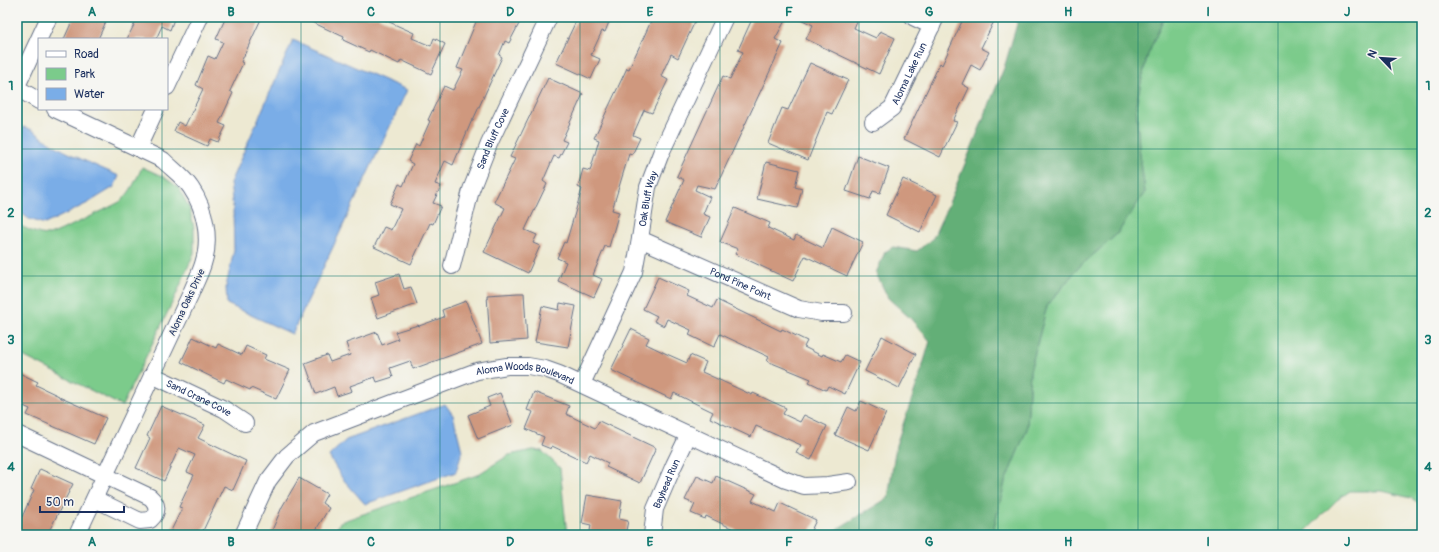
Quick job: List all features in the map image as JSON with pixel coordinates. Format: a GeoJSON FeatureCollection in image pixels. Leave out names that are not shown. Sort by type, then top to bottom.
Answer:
{"type":"FeatureCollection","features":[{"type":"Feature","properties":{"kind":"street"},"geometry":{"type":"LineString","coordinates":[[39,38],[49,17]]}},
{"type":"Feature","properties":{"kind":"street"},"geometry":{"type":"LineString","coordinates":[[168,85],[200,17]]}},
{"type":"Feature","properties":{"kind":"street","name":"Sand Bluff Cove"},"geometry":{"type":"LineString","coordinates":[[452,266],[471,190],[489,144],[549,17]]}},
{"type":"Feature","properties":{"kind":"street","name":"Oak Bluff Way"},"geometry":{"type":"LineString","coordinates":[[582,384],[634,272],[648,187],[661,153],[725,17]]}},
{"type":"Feature","properties":{"kind":"street"},"geometry":{"type":"LineString","coordinates":[[913,17],[934,22]]}},
{"type":"Feature","properties":{"kind":"street","name":"Aloma Lake Run"},"geometry":{"type":"LineString","coordinates":[[873,122],[892,108],[934,22]]}},
{"type":"Feature","properties":{"kind":"street"},"geometry":{"type":"LineString","coordinates":[[38,41],[17,87],[38,100]]}},
{"type":"Feature","properties":{"kind":"street","name":"Aloma Oaks Drive"},"geometry":{"type":"LineString","coordinates":[[57,110],[163,160],[178,173],[191,188],[200,204],[208,241],[203,264],[78,535]]}},
{"type":"Feature","properties":{"kind":"street"},"geometry":{"type":"LineString","coordinates":[[138,148],[156,110]]}},
{"type":"Feature","properties":{"kind":"street","name":"Pond Pine Point"},"geometry":{"type":"LineString","coordinates":[[640,239],[799,309],[822,313],[844,313]]}},
{"type":"Feature","properties":{"kind":"street","name":"Aloma Woods Boulevard"},"geometry":{"type":"LineString","coordinates":[[244,535],[268,481],[287,456],[314,433],[478,371],[507,366],[528,366],[545,369],[582,384],[786,480],[804,486],[849,482]]}},
{"type":"Feature","properties":{"kind":"street","name":"Sand Crane Cove"},"geometry":{"type":"LineString","coordinates":[[152,375],[224,409],[245,423]]}},
{"type":"Feature","properties":{"kind":"street"},"geometry":{"type":"LineString","coordinates":[[17,434],[150,497],[157,506],[156,512],[150,520],[140,521],[95,499]]}},
{"type":"Feature","properties":{"kind":"street","name":"Bayhead Run"},"geometry":{"type":"LineString","coordinates":[[652,535],[655,509],[689,434]]}},
{"type":"Feature","properties":{"kind":"green space"},"geometry":{"type":"Polygon","coordinates":[[[1019,17],[1164,17],[1147,57],[1136,104],[1139,147],[1145,192],[1117,234],[1078,268],[1047,306],[1030,371],[1027,429],[1005,482],[992,535],[832,535],[837,529],[888,498],[896,445],[930,341],[910,318],[888,298],[876,273],[885,252],[893,247],[917,251],[933,238],[949,203],[1004,68],[1019,17]]]}},
{"type":"Feature","properties":{"kind":"green space"},"geometry":{"type":"Polygon","coordinates":[[[1164,17],[1422,17],[1422,505],[1411,498],[1382,491],[1350,491],[1337,500],[1302,535],[992,535],[1005,482],[1027,429],[1030,371],[1047,306],[1078,268],[1117,234],[1145,192],[1139,147],[1136,104],[1147,57],[1164,17]]]}},
{"type":"Feature","properties":{"kind":"green space"},"geometry":{"type":"Polygon","coordinates":[[[142,167],[164,177],[178,187],[189,207],[194,228],[194,253],[176,295],[122,406],[17,353],[17,224],[45,235],[61,230],[121,201],[131,189],[142,167]]]}},
{"type":"Feature","properties":{"kind":"green space"},"geometry":{"type":"Polygon","coordinates":[[[533,450],[542,451],[560,468],[567,535],[334,535],[340,522],[477,475],[509,455],[533,450]]]}},
{"type":"Feature","properties":{"kind":"water"},"geometry":{"type":"Polygon","coordinates":[[[293,40],[407,90],[292,334],[227,304],[226,287],[234,250],[233,208],[230,183],[293,40]]]}},
{"type":"Feature","properties":{"kind":"water"},"geometry":{"type":"Polygon","coordinates":[[[23,127],[33,130],[43,138],[73,155],[119,176],[114,187],[88,203],[45,224],[29,219],[17,210],[17,189],[23,127]]]}},
{"type":"Feature","properties":{"kind":"water"},"geometry":{"type":"Polygon","coordinates":[[[445,404],[453,415],[462,451],[456,472],[365,504],[342,478],[329,456],[346,440],[445,404]]]}},
{"type":"Feature","properties":{"kind":"building"},"geometry":{"type":"Polygon","coordinates":[[[74,17],[108,17],[98,38],[64,38],[74,17]]]}},
{"type":"Feature","properties":{"kind":"building"},"geometry":{"type":"Polygon","coordinates":[[[138,17],[169,17],[174,19],[170,30],[162,26],[156,38],[128,38],[138,17]]]}},
{"type":"Feature","properties":{"kind":"building"},"geometry":{"type":"Polygon","coordinates":[[[226,17],[262,17],[241,62],[243,63],[230,91],[233,93],[219,123],[226,126],[218,142],[210,139],[207,146],[174,131],[178,122],[185,126],[203,89],[196,85],[208,56],[215,59],[223,42],[216,39],[226,17]]]}},
{"type":"Feature","properties":{"kind":"building"},"geometry":{"type":"Polygon","coordinates":[[[301,17],[378,17],[414,33],[412,38],[431,46],[434,38],[445,44],[431,74],[401,60],[399,64],[370,50],[369,52],[343,40],[344,37],[301,17]]]}},
{"type":"Feature","properties":{"kind":"building"},"geometry":{"type":"Polygon","coordinates":[[[478,17],[515,17],[521,20],[509,43],[505,41],[499,55],[502,57],[472,120],[453,165],[445,161],[435,184],[441,186],[433,203],[441,206],[433,224],[430,223],[411,264],[374,247],[384,227],[391,230],[401,209],[390,204],[399,184],[403,186],[413,164],[408,161],[416,144],[419,146],[430,121],[428,120],[444,86],[453,90],[463,70],[457,68],[478,17]]]}},
{"type":"Feature","properties":{"kind":"building"},"geometry":{"type":"Polygon","coordinates":[[[578,17],[611,17],[605,32],[602,31],[591,55],[600,59],[591,79],[556,63],[578,17]]]}},
{"type":"Feature","properties":{"kind":"building"},"geometry":{"type":"Polygon","coordinates":[[[653,17],[697,17],[678,58],[671,54],[661,76],[668,80],[652,113],[644,110],[633,135],[640,138],[632,155],[629,154],[612,210],[619,212],[609,247],[605,246],[593,275],[602,279],[594,297],[558,281],[566,262],[557,258],[564,242],[566,243],[582,189],[578,187],[583,169],[590,171],[599,140],[594,138],[627,68],[629,69],[653,17]]]}},
{"type":"Feature","properties":{"kind":"building"},"geometry":{"type":"Polygon","coordinates":[[[753,17],[787,17],[775,39],[783,43],[715,189],[697,185],[695,190],[710,197],[703,214],[710,217],[701,237],[665,222],[684,180],[677,176],[723,76],[730,79],[743,52],[738,50],[753,17]]]}},
{"type":"Feature","properties":{"kind":"building"},"geometry":{"type":"Polygon","coordinates":[[[796,17],[853,17],[858,19],[854,28],[876,38],[880,31],[895,38],[879,74],[806,39],[813,25],[796,17]]]}},
{"type":"Feature","properties":{"kind":"building"},"geometry":{"type":"Polygon","coordinates":[[[964,17],[996,17],[981,48],[989,52],[980,70],[971,65],[962,84],[969,88],[953,121],[957,122],[940,157],[904,139],[940,63],[942,65],[964,17]]]}},
{"type":"Feature","properties":{"kind":"building"},"geometry":{"type":"Polygon","coordinates":[[[810,63],[848,80],[832,114],[827,112],[808,160],[768,143],[782,108],[788,110],[810,63]]]}},
{"type":"Feature","properties":{"kind":"building"},"geometry":{"type":"Polygon","coordinates":[[[548,78],[583,94],[562,140],[567,142],[559,158],[554,156],[543,181],[547,184],[525,230],[537,235],[533,243],[540,246],[528,273],[484,252],[505,208],[494,202],[515,159],[510,157],[548,78]]]}},
{"type":"Feature","properties":{"kind":"building"},"geometry":{"type":"Polygon","coordinates":[[[858,156],[889,168],[880,193],[873,191],[870,199],[846,191],[858,156]]]}},
{"type":"Feature","properties":{"kind":"building"},"geometry":{"type":"Polygon","coordinates":[[[766,162],[799,170],[795,187],[802,189],[797,208],[757,199],[766,162]]]}},
{"type":"Feature","properties":{"kind":"building"},"geometry":{"type":"Polygon","coordinates":[[[903,179],[937,195],[920,232],[886,215],[903,179]]]}},
{"type":"Feature","properties":{"kind":"building"},"geometry":{"type":"Polygon","coordinates":[[[735,208],[770,223],[768,228],[794,240],[796,235],[823,248],[832,227],[863,242],[847,276],[805,256],[793,281],[735,254],[738,249],[720,242],[735,208]]]}},
{"type":"Feature","properties":{"kind":"building"},"geometry":{"type":"Polygon","coordinates":[[[399,274],[404,289],[411,287],[417,304],[378,318],[371,298],[379,295],[375,282],[399,274]]]}},
{"type":"Feature","properties":{"kind":"building"},"geometry":{"type":"Polygon","coordinates":[[[658,277],[689,291],[687,296],[713,308],[717,300],[781,331],[782,329],[807,341],[804,347],[822,356],[823,354],[841,362],[845,355],[860,362],[845,394],[828,386],[826,390],[809,382],[811,379],[767,361],[769,357],[720,334],[714,347],[689,335],[691,330],[667,319],[664,326],[654,321],[657,316],[643,309],[658,277]]]}},
{"type":"Feature","properties":{"kind":"building"},"geometry":{"type":"Polygon","coordinates":[[[524,293],[527,340],[490,343],[487,295],[524,293]]]}},
{"type":"Feature","properties":{"kind":"building"},"geometry":{"type":"Polygon","coordinates":[[[466,301],[482,344],[413,369],[410,361],[390,368],[393,377],[377,382],[375,377],[350,386],[352,391],[337,396],[334,387],[316,394],[305,363],[327,355],[330,362],[350,355],[346,343],[377,332],[382,345],[398,339],[395,332],[418,325],[419,326],[444,317],[442,310],[466,301]]]}},
{"type":"Feature","properties":{"kind":"building"},"geometry":{"type":"Polygon","coordinates":[[[560,303],[576,306],[568,347],[535,342],[542,306],[559,310],[560,303]]]}},
{"type":"Feature","properties":{"kind":"building"},"geometry":{"type":"Polygon","coordinates":[[[631,329],[649,338],[646,344],[687,363],[690,355],[706,362],[702,372],[752,395],[753,393],[786,408],[783,414],[800,422],[804,415],[827,426],[811,460],[796,453],[801,445],[756,426],[751,437],[710,418],[713,412],[674,393],[671,399],[611,370],[631,329]]]}},
{"type":"Feature","properties":{"kind":"building"},"geometry":{"type":"Polygon","coordinates":[[[882,336],[916,354],[899,388],[865,371],[882,336]]]}},
{"type":"Feature","properties":{"kind":"building"},"geometry":{"type":"Polygon","coordinates":[[[193,337],[216,348],[218,344],[242,355],[246,346],[266,355],[264,359],[290,370],[276,399],[251,388],[250,390],[226,379],[224,383],[181,362],[193,337]]]}},
{"type":"Feature","properties":{"kind":"building"},"geometry":{"type":"Polygon","coordinates":[[[17,372],[38,382],[36,385],[59,397],[106,418],[94,444],[27,415],[30,409],[17,403],[17,372]]]}},
{"type":"Feature","properties":{"kind":"building"},"geometry":{"type":"Polygon","coordinates":[[[534,392],[569,406],[566,414],[595,428],[599,421],[656,448],[640,483],[606,467],[608,463],[590,454],[586,462],[552,446],[551,449],[541,445],[544,437],[526,429],[533,412],[527,410],[534,392]]]}},
{"type":"Feature","properties":{"kind":"building"},"geometry":{"type":"Polygon","coordinates":[[[500,393],[513,425],[478,439],[468,415],[490,406],[487,398],[500,393]]]}},
{"type":"Feature","properties":{"kind":"building"},"geometry":{"type":"Polygon","coordinates":[[[861,401],[886,413],[869,450],[835,435],[848,407],[856,411],[861,401]]]}},
{"type":"Feature","properties":{"kind":"building"},"geometry":{"type":"Polygon","coordinates":[[[161,406],[205,425],[198,438],[246,461],[233,490],[224,486],[201,535],[169,535],[182,508],[179,507],[194,475],[187,472],[195,455],[179,448],[164,481],[136,468],[150,438],[147,436],[161,406]]]}},
{"type":"Feature","properties":{"kind":"building"},"geometry":{"type":"Polygon","coordinates":[[[40,469],[73,484],[47,535],[17,535],[17,515],[22,517],[34,490],[31,489],[40,469]]]}},
{"type":"Feature","properties":{"kind":"building"},"geometry":{"type":"Polygon","coordinates":[[[697,476],[713,483],[716,476],[756,494],[752,501],[776,512],[780,503],[816,520],[809,535],[746,535],[706,516],[705,519],[691,513],[695,504],[685,500],[697,476]]]}},
{"type":"Feature","properties":{"kind":"building"},"geometry":{"type":"Polygon","coordinates":[[[299,478],[327,494],[322,503],[329,508],[313,535],[270,535],[282,507],[299,478]]]}},
{"type":"Feature","properties":{"kind":"building"},"geometry":{"type":"Polygon","coordinates":[[[587,495],[622,501],[619,519],[628,521],[625,535],[611,535],[590,531],[591,525],[582,523],[587,495]]]}}]}
